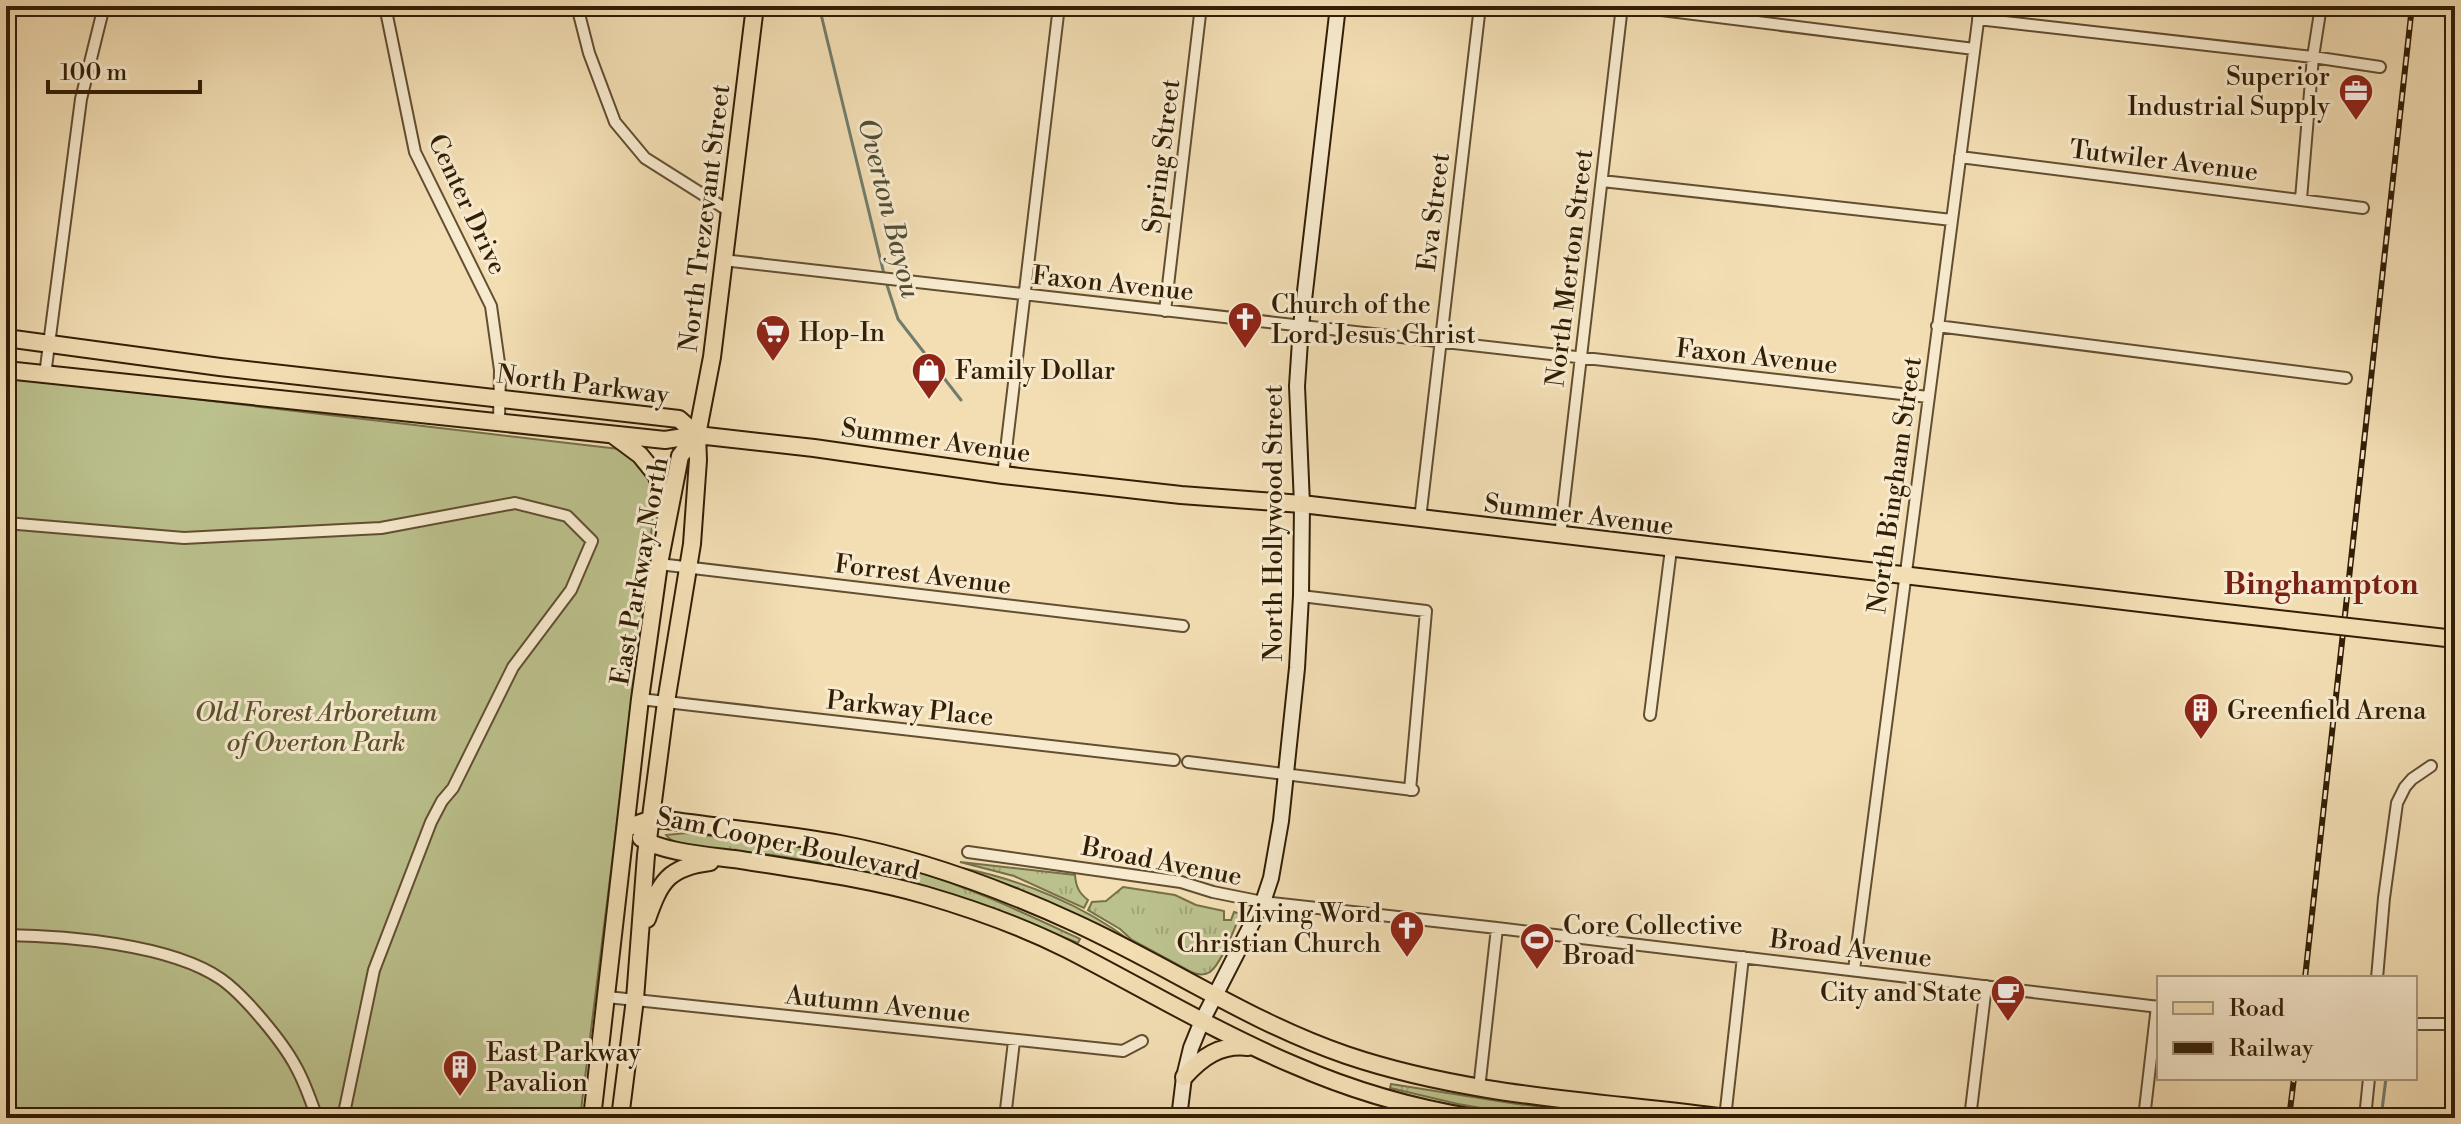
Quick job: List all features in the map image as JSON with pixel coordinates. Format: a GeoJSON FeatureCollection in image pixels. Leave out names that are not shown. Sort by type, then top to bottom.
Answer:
{"type":"FeatureCollection","features":[{"type":"Feature","properties":{"kind":"main road","name":"North Trezevant Street"},"geometry":{"type":"LineString","coordinates":[[697,435],[712,357],[755,6]]}},
{"type":"Feature","properties":{"kind":"main road","name":"North Hollywood Street"},"geometry":{"type":"LineString","coordinates":[[1179,1118],[1191,1048],[1263,902],[1271,878],[1281,821],[1301,596],[1302,504],[1297,386],[1301,326],[1338,6]]}},
{"type":"Feature","properties":{"kind":"main road","name":"North Parkway"},"geometry":{"type":"LineString","coordinates":[[6,338],[208,365],[679,419],[697,435]]}},
{"type":"Feature","properties":{"kind":"main road","name":"North Parkway"},"geometry":{"type":"LineString","coordinates":[[6,370],[665,440],[697,435]]}},
{"type":"Feature","properties":{"kind":"main road"},"geometry":{"type":"LineString","coordinates":[[612,434],[640,455],[657,476],[666,522]]}},
{"type":"Feature","properties":{"kind":"main road","name":"Summer Avenue"},"geometry":{"type":"LineString","coordinates":[[697,435],[1003,475],[1181,495],[1302,504],[2455,639]]}},
{"type":"Feature","properties":{"kind":"main road","name":"East Parkway North"},"geometry":{"type":"LineString","coordinates":[[592,1118],[640,699],[659,564],[680,456],[697,435]]}},
{"type":"Feature","properties":{"kind":"main road","name":"East Parkway North"},"geometry":{"type":"LineString","coordinates":[[620,1118],[635,999],[648,843],[666,702],[692,544],[697,435]]}},
{"type":"Feature","properties":{"kind":"main road","name":"Sam Cooper Boulevard"},"geometry":{"type":"LineString","coordinates":[[626,828],[652,819],[841,844],[908,861],[992,889],[1076,923],[1274,1027],[1346,1055],[1479,1089],[1726,1118]]}},
{"type":"Feature","properties":{"kind":"main road","name":"Sam Cooper Boulevard"},"geometry":{"type":"LineString","coordinates":[[626,828],[648,843],[695,854],[870,882],[932,898],[1064,948],[1202,1021],[1296,1066],[1374,1095],[1475,1118]]}},
{"type":"Feature","properties":{"kind":"main road"},"geometry":{"type":"LineString","coordinates":[[640,939],[655,898],[663,882],[674,871],[691,864],[735,859]]}},
{"type":"Feature","properties":{"kind":"main road"},"geometry":{"type":"LineString","coordinates":[[1184,1077],[1202,1059],[1218,1050],[1234,1046],[1260,1049]]}},
{"type":"Feature","properties":{"kind":"street"},"geometry":{"type":"LineString","coordinates":[[45,375],[81,99],[104,6]]}},
{"type":"Feature","properties":{"kind":"street","name":"Center Drive"},"geometry":{"type":"LineString","coordinates":[[385,6],[415,152],[491,306],[500,370],[499,421]]}},
{"type":"Feature","properties":{"kind":"street"},"geometry":{"type":"LineString","coordinates":[[577,6],[589,53],[615,122],[645,158],[729,211]]}},
{"type":"Feature","properties":{"kind":"street"},"geometry":{"type":"LineString","coordinates":[[1003,475],[1059,6]]}},
{"type":"Feature","properties":{"kind":"street","name":"Spring Street"},"geometry":{"type":"LineString","coordinates":[[1165,311],[1201,6]]}},
{"type":"Feature","properties":{"kind":"street","name":"Eva Street"},"geometry":{"type":"LineString","coordinates":[[1420,519],[1480,6]]}},
{"type":"Feature","properties":{"kind":"street","name":"North Merton Street"},"geometry":{"type":"LineString","coordinates":[[1560,536],[1622,6]]}},
{"type":"Feature","properties":{"kind":"street"},"geometry":{"type":"LineString","coordinates":[[1629,6],[1974,49]]}},
{"type":"Feature","properties":{"kind":"street","name":"North Bingham Street"},"geometry":{"type":"LineString","coordinates":[[1854,970],[1980,6]]}},
{"type":"Feature","properties":{"kind":"street"},"geometry":{"type":"LineString","coordinates":[[2301,199],[2313,57],[2321,6]]}},
{"type":"Feature","properties":{"kind":"street"},"geometry":{"type":"LineString","coordinates":[[1978,19],[2380,67]]}},
{"type":"Feature","properties":{"kind":"street","name":"Tutwiler Avenue"},"geometry":{"type":"LineString","coordinates":[[1960,157],[2363,208]]}},
{"type":"Feature","properties":{"kind":"street"},"geometry":{"type":"LineString","coordinates":[[1602,181],[1952,220]]}},
{"type":"Feature","properties":{"kind":"street","name":"Faxon Avenue"},"geometry":{"type":"LineString","coordinates":[[723,260],[1928,397]]}},
{"type":"Feature","properties":{"kind":"street"},"geometry":{"type":"LineString","coordinates":[[1937,326],[2346,378]]}},
{"type":"Feature","properties":{"kind":"street"},"geometry":{"type":"LineString","coordinates":[[6,523],[184,538],[381,528],[515,503],[567,516],[592,541],[571,590],[513,667],[453,788],[431,822],[374,970],[343,1118]]}},
{"type":"Feature","properties":{"kind":"street"},"geometry":{"type":"LineString","coordinates":[[1650,715],[1671,549]]}},
{"type":"Feature","properties":{"kind":"street","name":"Forrest Avenue"},"geometry":{"type":"LineString","coordinates":[[659,564],[1183,626]]}},
{"type":"Feature","properties":{"kind":"street"},"geometry":{"type":"LineString","coordinates":[[1188,762],[1413,790],[1426,611],[1301,596]]}},
{"type":"Feature","properties":{"kind":"street","name":"Parkway Place"},"geometry":{"type":"LineString","coordinates":[[640,699],[1174,760]]}},
{"type":"Feature","properties":{"kind":"street"},"geometry":{"type":"LineString","coordinates":[[2377,976],[2397,803],[2412,779],[2431,766]]}},
{"type":"Feature","properties":{"kind":"street","name":"Broad Avenue"},"geometry":{"type":"LineString","coordinates":[[968,852],[1181,882],[1263,902],[2157,1006]]}},
{"type":"Feature","properties":{"kind":"street"},"geometry":{"type":"LineString","coordinates":[[1479,1089],[1497,928]]}},
{"type":"Feature","properties":{"kind":"street"},"geometry":{"type":"LineString","coordinates":[[6,935],[131,947],[172,957],[220,978],[237,992],[289,1054],[317,1118]]}},
{"type":"Feature","properties":{"kind":"street"},"geometry":{"type":"LineString","coordinates":[[1726,1118],[1743,957]]}},
{"type":"Feature","properties":{"kind":"street"},"geometry":{"type":"LineString","coordinates":[[1970,1118],[1986,986]]}},
{"type":"Feature","properties":{"kind":"street","name":"Autumn Avenue"},"geometry":{"type":"LineString","coordinates":[[607,997],[1123,1051],[1142,1041]]}},
{"type":"Feature","properties":{"kind":"street"},"geometry":{"type":"LineString","coordinates":[[2144,1118],[2157,1014]]}},
{"type":"Feature","properties":{"kind":"street"},"geometry":{"type":"LineString","coordinates":[[2417,1024],[2455,1024]]}},
{"type":"Feature","properties":{"kind":"street"},"geometry":{"type":"LineString","coordinates":[[1005,1118],[1014,1041]]}},
{"type":"Feature","properties":{"kind":"street"},"geometry":{"type":"LineString","coordinates":[[2365,1118],[2369,1080]]}},
{"type":"Feature","properties":{"kind":"green space","name":"Old Forest Arboretum of Overton Park"},"geometry":{"type":"Polygon","coordinates":[[[6,377],[619,449],[630,453],[655,487],[648,575],[580,1118],[6,1118],[6,377]]]}},
{"type":"Feature","properties":{"kind":"green space"},"geometry":{"type":"Polygon","coordinates":[[[686,833],[830,852],[915,871],[978,893],[1080,939],[1078,943],[966,901],[851,869],[772,855],[699,848],[673,841],[666,835],[686,833]]]}},
{"type":"Feature","properties":{"kind":"green space"},"geometry":{"type":"Polygon","coordinates":[[[960,862],[1075,875],[1078,889],[1088,900],[1084,908],[1014,876],[960,862]]]}},
{"type":"Feature","properties":{"kind":"green space"},"geometry":{"type":"Polygon","coordinates":[[[962,868],[1007,879],[1072,905],[1132,942],[1029,895],[962,868]]]}},
{"type":"Feature","properties":{"kind":"green space"},"geometry":{"type":"Polygon","coordinates":[[[1123,887],[1175,895],[1196,905],[1224,911],[1224,920],[1231,920],[1234,912],[1241,914],[1223,953],[1210,972],[1203,975],[1191,972],[1132,940],[1088,910],[1092,902],[1106,901],[1123,887]]]}},
{"type":"Feature","properties":{"kind":"green space"},"geometry":{"type":"Polygon","coordinates":[[[1391,1084],[1517,1104],[1651,1118],[1537,1118],[1458,1104],[1390,1088],[1391,1084]]]}},
{"type":"Feature","properties":{"kind":"waterway","name":"Overton Bayou"},"geometry":{"type":"LineString","coordinates":[[819,6],[884,274]]}},
{"type":"Feature","properties":{"kind":"waterway","name":"Overton Bayou"},"geometry":{"type":"LineString","coordinates":[[886,282],[898,319],[961,400]]}},
{"type":"Feature","properties":{"kind":"waterway"},"geometry":{"type":"LineString","coordinates":[[2381,1118],[2386,1080]]}},
{"type":"Feature","properties":{"kind":"railway"},"geometry":{"type":"LineString","coordinates":[[2305,976],[2412,6]]}},
{"type":"Feature","properties":{"kind":"railway"},"geometry":{"type":"LineString","coordinates":[[2289,1118],[2294,1080]]}},
{"type":"Feature","properties":{"kind":"place","name":"Superior Industrial Supply"},"geometry":{"type":"Point","coordinates":[2356,122]}},
{"type":"Feature","properties":{"kind":"place","name":"Church of the Lord Jesus Christ"},"geometry":{"type":"Point","coordinates":[1245,350]}},
{"type":"Feature","properties":{"kind":"place","name":"Hop-In"},"geometry":{"type":"Point","coordinates":[773,363]}},
{"type":"Feature","properties":{"kind":"place","name":"Family Dollar"},"geometry":{"type":"Point","coordinates":[929,401]}},
{"type":"Feature","properties":{"kind":"place","name":"Greenfield Arena"},"geometry":{"type":"Point","coordinates":[2201,741]}},
{"type":"Feature","properties":{"kind":"place","name":"Living Word Christian Church"},"geometry":{"type":"Point","coordinates":[1407,959]}},
{"type":"Feature","properties":{"kind":"place","name":"Core Collective Broad"},"geometry":{"type":"Point","coordinates":[1537,971]}},
{"type":"Feature","properties":{"kind":"place","name":"City and State"},"geometry":{"type":"Point","coordinates":[2008,1023]}},
{"type":"Feature","properties":{"kind":"place","name":"East Parkway Pavalion"},"geometry":{"type":"Point","coordinates":[460,1098]}},
{"type":"Feature","properties":{"kind":"district","name":"Binghampton"},"geometry":{"type":"Point","coordinates":[2321,584]}}]}
